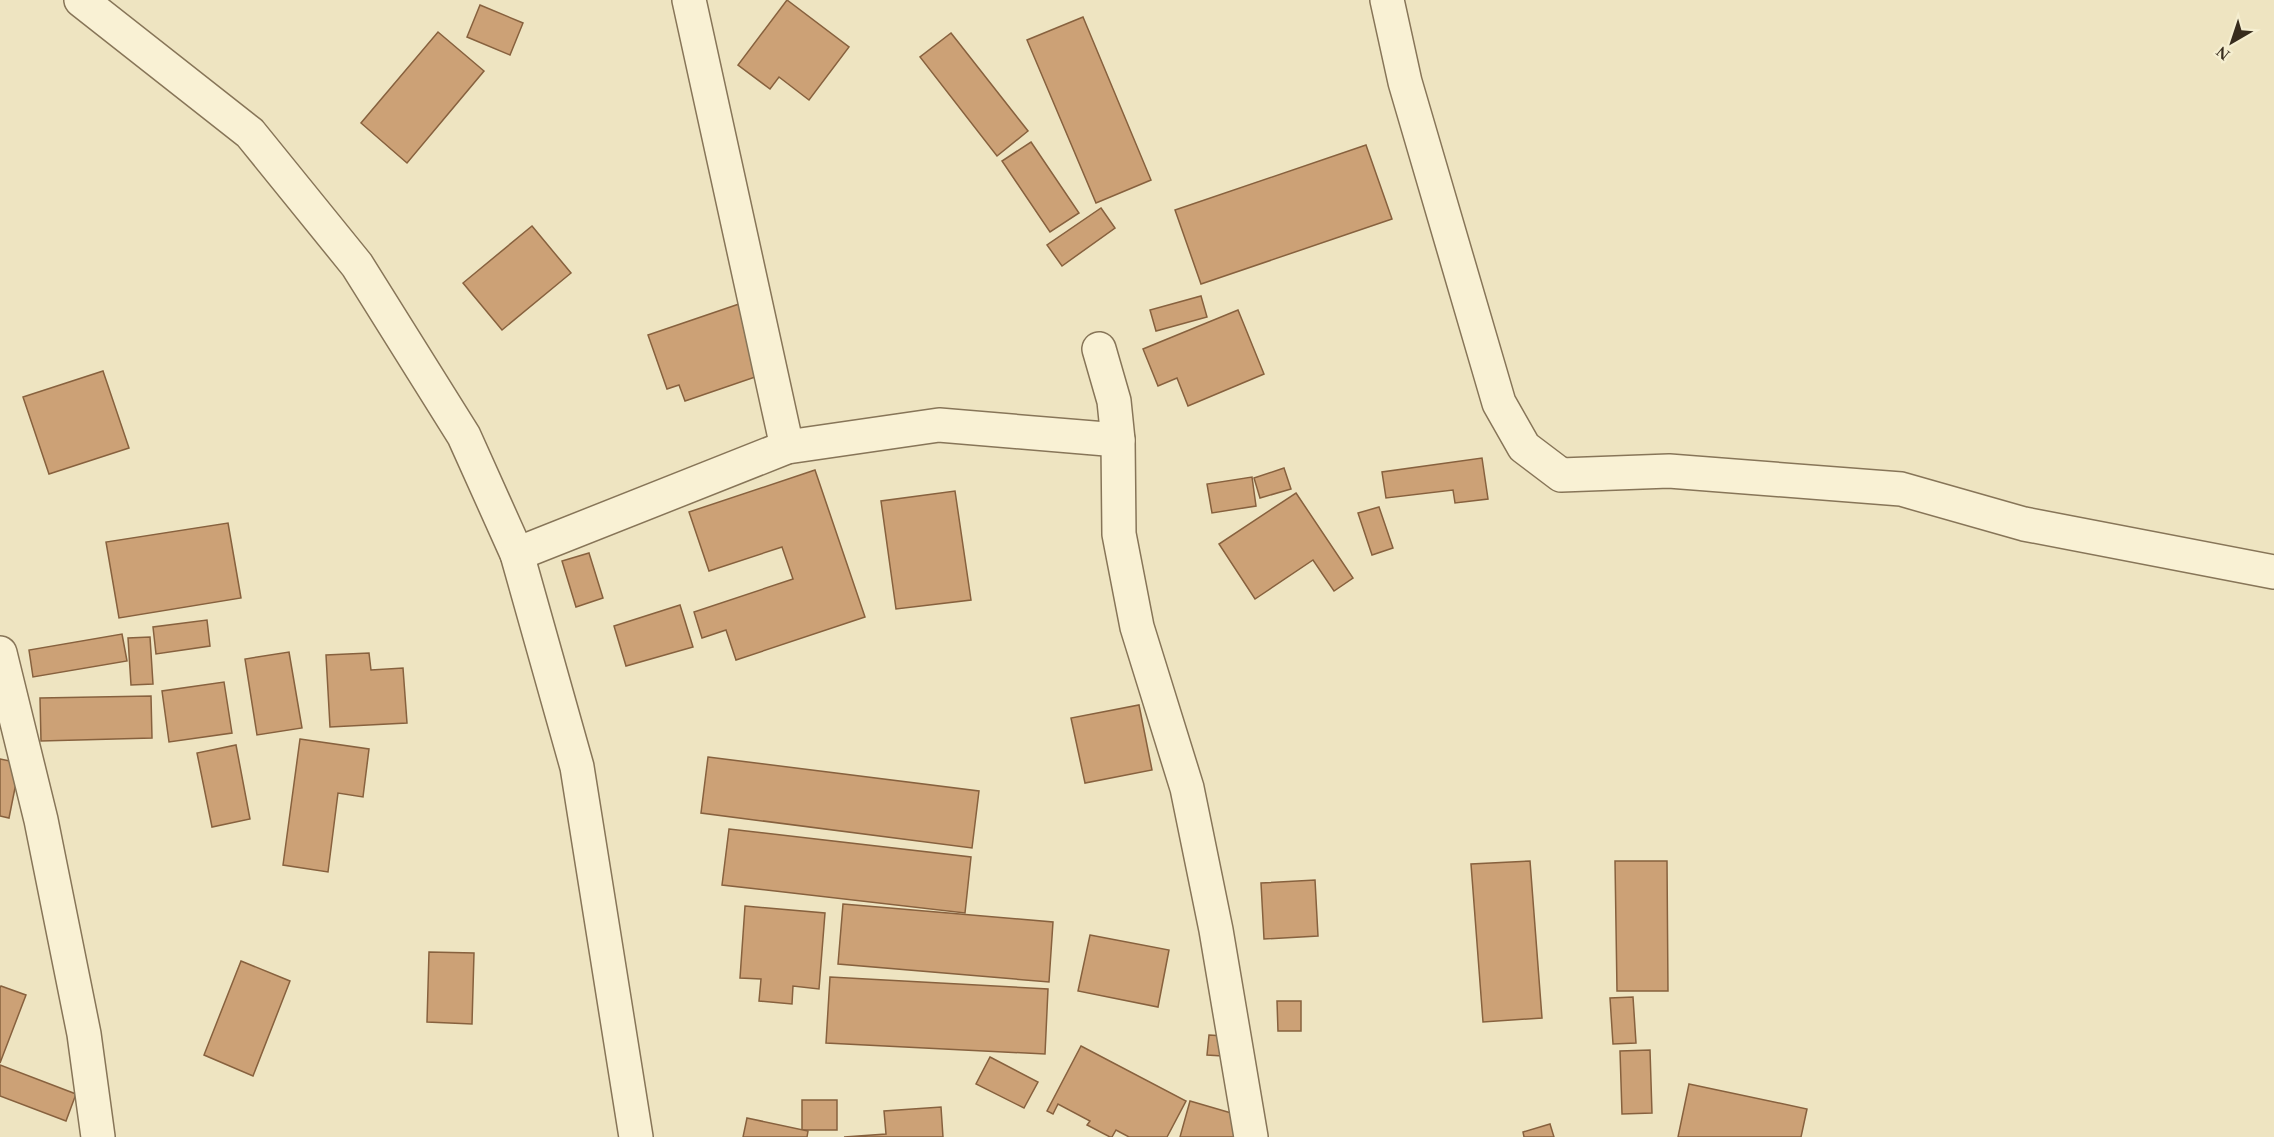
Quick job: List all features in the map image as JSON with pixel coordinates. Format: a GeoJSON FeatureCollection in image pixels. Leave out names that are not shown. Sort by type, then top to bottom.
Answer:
{"type":"FeatureCollection","features":[{"type":"Feature","properties":{"kind":"street"},"geometry":{"type":"LineString","coordinates":[[81,0],[250,133],[357,265],[464,436],[517,554],[577,767],[636,1137]]}},
{"type":"Feature","properties":{"kind":"street"},"geometry":{"type":"LineString","coordinates":[[690,0],[787,447]]}},
{"type":"Feature","properties":{"kind":"street"},"geometry":{"type":"LineString","coordinates":[[1387,0],[1405,82],[1499,403],[1524,447],[1561,475],[1669,471],[1901,489],[2024,524],[2274,572]]}},
{"type":"Feature","properties":{"kind":"street"},"geometry":{"type":"LineString","coordinates":[[1099,348],[1114,401],[1118,440],[1119,534],[1137,627],[1186,788],[1216,930],[1251,1137]]}},
{"type":"Feature","properties":{"kind":"street"},"geometry":{"type":"LineString","coordinates":[[517,554],[787,447],[939,425],[1118,440]]}},
{"type":"Feature","properties":{"kind":"street"},"geometry":{"type":"LineString","coordinates":[[0,653],[41,820],[84,1034],[98,1137]]}},
{"type":"Feature","properties":{"kind":"building"},"geometry":{"type":"Polygon","coordinates":[[[787,0],[849,47],[809,100],[779,77],[770,89],[738,65],[787,0]]]}},
{"type":"Feature","properties":{"kind":"building"},"geometry":{"type":"Polygon","coordinates":[[[480,5],[523,23],[510,55],[467,37],[480,5]]]}},
{"type":"Feature","properties":{"kind":"building"},"geometry":{"type":"Polygon","coordinates":[[[1083,17],[1151,180],[1096,203],[1027,40],[1083,17]]]}},
{"type":"Feature","properties":{"kind":"building"},"geometry":{"type":"Polygon","coordinates":[[[438,32],[484,71],[407,163],[361,123],[438,32]]]}},
{"type":"Feature","properties":{"kind":"building"},"geometry":{"type":"Polygon","coordinates":[[[951,33],[1028,131],[997,156],[920,57],[951,33]]]}},
{"type":"Feature","properties":{"kind":"building"},"geometry":{"type":"Polygon","coordinates":[[[1031,142],[1079,213],[1050,232],[1002,161],[1031,142]]]}},
{"type":"Feature","properties":{"kind":"building"},"geometry":{"type":"Polygon","coordinates":[[[1366,145],[1392,219],[1201,284],[1175,210],[1366,145]]]}},
{"type":"Feature","properties":{"kind":"building"},"geometry":{"type":"Polygon","coordinates":[[[1101,208],[1115,228],[1062,266],[1047,245],[1101,208]]]}},
{"type":"Feature","properties":{"kind":"building"},"geometry":{"type":"Polygon","coordinates":[[[532,226],[571,273],[502,330],[463,283],[532,226]]]}},
{"type":"Feature","properties":{"kind":"building"},"geometry":{"type":"Polygon","coordinates":[[[1201,296],[1207,317],[1156,331],[1150,310],[1201,296]]]}},
{"type":"Feature","properties":{"kind":"building"},"geometry":{"type":"Polygon","coordinates":[[[739,304],[764,374],[685,401],[679,385],[667,389],[648,335],[739,304]]]}},
{"type":"Feature","properties":{"kind":"building"},"geometry":{"type":"Polygon","coordinates":[[[1238,310],[1264,374],[1188,406],[1177,378],[1158,386],[1143,349],[1238,310]]]}},
{"type":"Feature","properties":{"kind":"building"},"geometry":{"type":"Polygon","coordinates":[[[103,371],[129,448],[49,474],[23,397],[103,371]]]}},
{"type":"Feature","properties":{"kind":"building"},"geometry":{"type":"Polygon","coordinates":[[[1482,458],[1488,499],[1455,503],[1453,490],[1386,498],[1382,472],[1482,458]]]}},
{"type":"Feature","properties":{"kind":"building"},"geometry":{"type":"Polygon","coordinates":[[[1284,468],[1291,489],[1260,498],[1254,478],[1284,468]]]}},
{"type":"Feature","properties":{"kind":"building"},"geometry":{"type":"Polygon","coordinates":[[[815,470],[865,617],[736,660],[726,630],[702,638],[694,612],[793,579],[782,547],[709,571],[689,512],[815,470]]]}},
{"type":"Feature","properties":{"kind":"building"},"geometry":{"type":"Polygon","coordinates":[[[1252,477],[1256,506],[1212,513],[1207,484],[1252,477]]]}},
{"type":"Feature","properties":{"kind":"building"},"geometry":{"type":"Polygon","coordinates":[[[955,491],[971,600],[896,609],[881,501],[955,491]]]}},
{"type":"Feature","properties":{"kind":"building"},"geometry":{"type":"Polygon","coordinates":[[[1296,493],[1353,578],[1334,591],[1313,560],[1255,599],[1219,544],[1296,493]]]}},
{"type":"Feature","properties":{"kind":"building"},"geometry":{"type":"Polygon","coordinates":[[[1379,507],[1393,548],[1372,555],[1358,513],[1379,507]]]}},
{"type":"Feature","properties":{"kind":"building"},"geometry":{"type":"Polygon","coordinates":[[[228,523],[241,598],[119,618],[106,542],[228,523]]]}},
{"type":"Feature","properties":{"kind":"building"},"geometry":{"type":"Polygon","coordinates":[[[589,553],[603,598],[576,607],[562,561],[589,553]]]}},
{"type":"Feature","properties":{"kind":"building"},"geometry":{"type":"Polygon","coordinates":[[[680,605],[693,647],[626,666],[614,626],[680,605]]]}},
{"type":"Feature","properties":{"kind":"building"},"geometry":{"type":"Polygon","coordinates":[[[207,620],[210,646],[156,654],[153,627],[207,620]]]}},
{"type":"Feature","properties":{"kind":"building"},"geometry":{"type":"Polygon","coordinates":[[[122,634],[127,661],[33,677],[29,650],[122,634]]]}},
{"type":"Feature","properties":{"kind":"building"},"geometry":{"type":"Polygon","coordinates":[[[150,637],[153,684],[131,685],[128,638],[150,637]]]}},
{"type":"Feature","properties":{"kind":"building"},"geometry":{"type":"Polygon","coordinates":[[[289,652],[302,728],[257,735],[245,659],[289,652]]]}},
{"type":"Feature","properties":{"kind":"building"},"geometry":{"type":"Polygon","coordinates":[[[369,653],[371,670],[403,668],[407,723],[330,727],[326,655],[369,653]]]}},
{"type":"Feature","properties":{"kind":"building"},"geometry":{"type":"Polygon","coordinates":[[[224,682],[232,733],[169,742],[162,691],[224,682]]]}},
{"type":"Feature","properties":{"kind":"building"},"geometry":{"type":"Polygon","coordinates":[[[151,696],[152,738],[41,741],[40,698],[151,696]]]}},
{"type":"Feature","properties":{"kind":"building"},"geometry":{"type":"Polygon","coordinates":[[[1139,705],[1152,770],[1085,783],[1071,718],[1139,705]]]}},
{"type":"Feature","properties":{"kind":"building"},"geometry":{"type":"Polygon","coordinates":[[[300,739],[369,749],[363,797],[338,793],[328,872],[283,865],[300,739]]]}},
{"type":"Feature","properties":{"kind":"building"},"geometry":{"type":"Polygon","coordinates":[[[236,745],[250,819],[212,827],[197,753],[236,745]]]}},
{"type":"Feature","properties":{"kind":"building"},"geometry":{"type":"Polygon","coordinates":[[[708,757],[979,791],[972,848],[701,813],[708,757]]]}},
{"type":"Feature","properties":{"kind":"building"},"geometry":{"type":"Polygon","coordinates":[[[0,759],[20,763],[9,818],[0,816],[0,759]]]}},
{"type":"Feature","properties":{"kind":"building"},"geometry":{"type":"Polygon","coordinates":[[[729,829],[971,857],[965,913],[722,885],[729,829]]]}},
{"type":"Feature","properties":{"kind":"building"},"geometry":{"type":"Polygon","coordinates":[[[1530,861],[1542,1018],[1483,1022],[1471,864],[1530,861]]]}},
{"type":"Feature","properties":{"kind":"building"},"geometry":{"type":"Polygon","coordinates":[[[1615,861],[1667,861],[1668,991],[1617,991],[1615,861]]]}},
{"type":"Feature","properties":{"kind":"building"},"geometry":{"type":"Polygon","coordinates":[[[1315,880],[1318,936],[1264,939],[1261,883],[1315,880]]]}},
{"type":"Feature","properties":{"kind":"building"},"geometry":{"type":"Polygon","coordinates":[[[843,904],[1053,922],[1049,982],[838,964],[843,904]]]}},
{"type":"Feature","properties":{"kind":"building"},"geometry":{"type":"Polygon","coordinates":[[[745,906],[825,913],[819,989],[793,986],[792,1004],[759,1001],[761,979],[740,978],[745,906]]]}},
{"type":"Feature","properties":{"kind":"building"},"geometry":{"type":"Polygon","coordinates":[[[1090,935],[1169,950],[1158,1007],[1078,991],[1090,935]]]}},
{"type":"Feature","properties":{"kind":"building"},"geometry":{"type":"Polygon","coordinates":[[[429,952],[474,953],[472,1024],[427,1022],[429,952]]]}},
{"type":"Feature","properties":{"kind":"building"},"geometry":{"type":"Polygon","coordinates":[[[241,961],[290,981],[253,1076],[204,1055],[241,961]]]}},
{"type":"Feature","properties":{"kind":"building"},"geometry":{"type":"Polygon","coordinates":[[[830,977],[1048,989],[1045,1054],[826,1043],[830,977]]]}},
{"type":"Feature","properties":{"kind":"building"},"geometry":{"type":"Polygon","coordinates":[[[1,986],[26,995],[0,1063],[0,988],[1,986]]]}},
{"type":"Feature","properties":{"kind":"building"},"geometry":{"type":"Polygon","coordinates":[[[1633,997],[1636,1043],[1613,1044],[1610,998],[1633,997]]]}},
{"type":"Feature","properties":{"kind":"building"},"geometry":{"type":"Polygon","coordinates":[[[1277,1001],[1301,1001],[1301,1031],[1278,1031],[1277,1001]]]}},
{"type":"Feature","properties":{"kind":"building"},"geometry":{"type":"Polygon","coordinates":[[[1209,1035],[1239,1037],[1238,1057],[1207,1055],[1209,1035]]]}},
{"type":"Feature","properties":{"kind":"building"},"geometry":{"type":"Polygon","coordinates":[[[1081,1046],[1186,1101],[1167,1137],[1129,1137],[1116,1130],[1110,1137],[1087,1125],[1090,1121],[1058,1104],[1053,1114],[1047,1111],[1081,1046]]]}},
{"type":"Feature","properties":{"kind":"building"},"geometry":{"type":"Polygon","coordinates":[[[1650,1050],[1652,1113],[1622,1114],[1620,1051],[1650,1050]]]}},
{"type":"Feature","properties":{"kind":"building"},"geometry":{"type":"Polygon","coordinates":[[[990,1057],[1038,1082],[1024,1108],[976,1084],[990,1057]]]}},
{"type":"Feature","properties":{"kind":"building"},"geometry":{"type":"Polygon","coordinates":[[[0,1065],[76,1094],[66,1121],[0,1096],[0,1065]]]}},
{"type":"Feature","properties":{"kind":"building"},"geometry":{"type":"Polygon","coordinates":[[[1689,1084],[1807,1109],[1801,1137],[1678,1137],[1689,1084]]]}},
{"type":"Feature","properties":{"kind":"building"},"geometry":{"type":"Polygon","coordinates":[[[802,1100],[837,1100],[837,1130],[802,1130],[802,1100]]]}},
{"type":"Feature","properties":{"kind":"building"},"geometry":{"type":"Polygon","coordinates":[[[1190,1101],[1245,1117],[1239,1137],[1180,1137],[1190,1101]]]}},
{"type":"Feature","properties":{"kind":"building"},"geometry":{"type":"Polygon","coordinates":[[[941,1107],[943,1137],[844,1137],[886,1134],[884,1111],[941,1107]]]}},
{"type":"Feature","properties":{"kind":"building"},"geometry":{"type":"Polygon","coordinates":[[[747,1118],[808,1131],[807,1137],[743,1137],[747,1118]]]}},
{"type":"Feature","properties":{"kind":"building"},"geometry":{"type":"Polygon","coordinates":[[[1550,1124],[1554,1137],[1524,1137],[1523,1132],[1550,1124]]]}}]}
